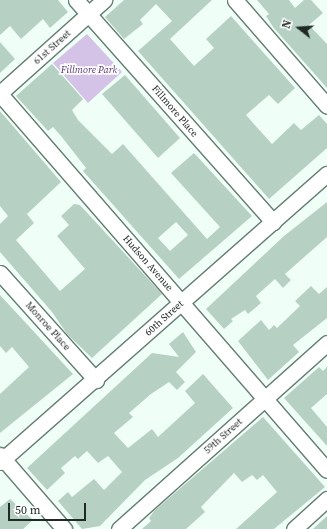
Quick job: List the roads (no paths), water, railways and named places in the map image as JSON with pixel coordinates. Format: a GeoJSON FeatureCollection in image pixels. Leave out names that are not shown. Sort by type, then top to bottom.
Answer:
{"type":"FeatureCollection","features":[{"type":"Feature","properties":{"kind":"street","name":"Fillmore Place"},"geometry":{"type":"LineString","coordinates":[[76,0],[273,222]]}},
{"type":"Feature","properties":{"kind":"street","name":"61st Street"},"geometry":{"type":"LineString","coordinates":[[0,94],[104,0]]}},
{"type":"Feature","properties":{"kind":"street"},"geometry":{"type":"LineString","coordinates":[[235,0],[327,106]]}},
{"type":"Feature","properties":{"kind":"street","name":"Hudson Avenue"},"geometry":{"type":"LineString","coordinates":[[0,94],[327,470]]}},
{"type":"Feature","properties":{"kind":"street","name":"60th Street"},"geometry":{"type":"LineString","coordinates":[[1,458],[96,380],[327,174]]}},
{"type":"Feature","properties":{"kind":"street","name":"Monroe Place"},"geometry":{"type":"LineString","coordinates":[[0,273],[96,380]]}},
{"type":"Feature","properties":{"kind":"street","name":"59th Street"},"geometry":{"type":"LineString","coordinates":[[118,529],[327,343]]}},
{"type":"Feature","properties":{"kind":"street"},"geometry":{"type":"LineString","coordinates":[[1,458],[64,529]]}},
{"type":"Feature","properties":{"kind":"street"},"geometry":{"type":"LineString","coordinates":[[294,529],[327,499]]}},
{"type":"Feature","properties":{"kind":"park label","name":"Fillmore Park"},"geometry":{"type":"Point","coordinates":[89,70]}}]}
